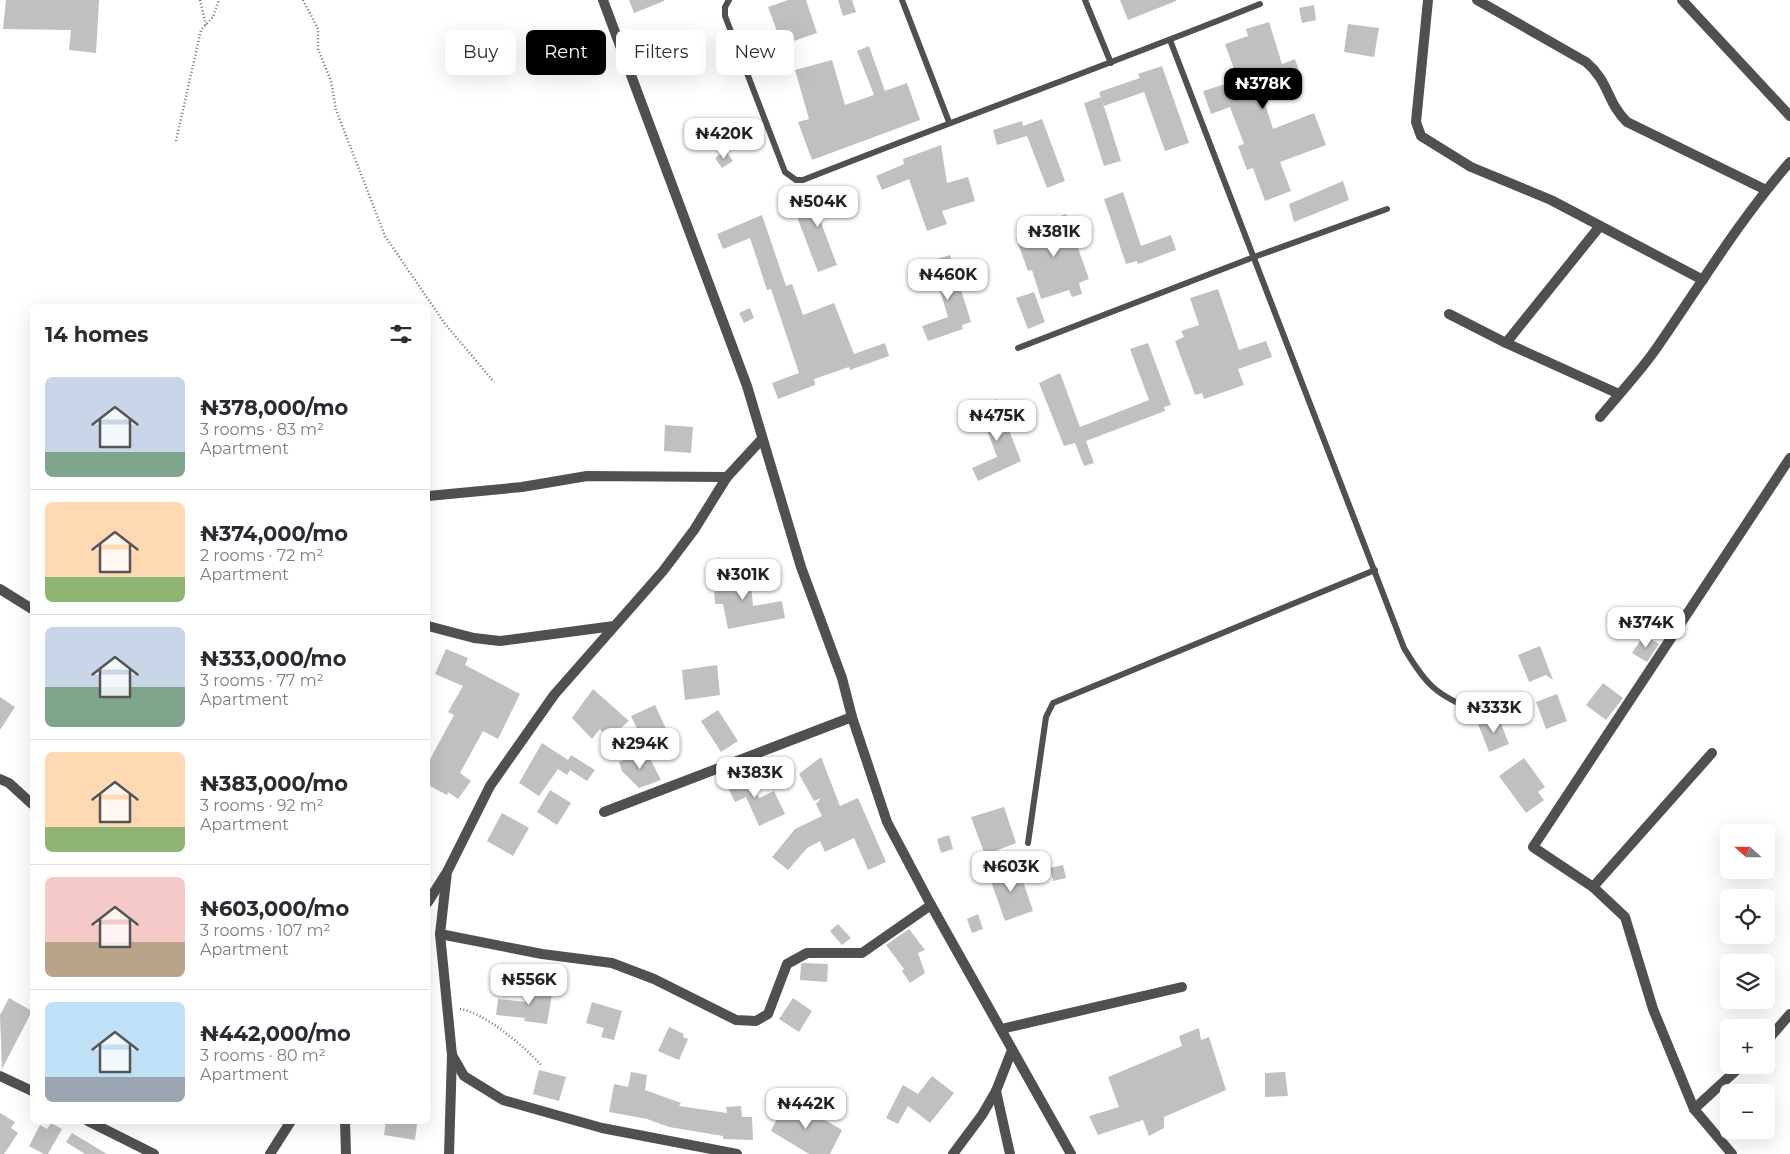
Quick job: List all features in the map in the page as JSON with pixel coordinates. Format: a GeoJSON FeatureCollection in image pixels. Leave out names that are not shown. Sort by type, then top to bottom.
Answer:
{"type":"FeatureCollection","features":[{"type":"Feature","properties":{"kind":"street"},"geometry":{"type":"LineString","coordinates":[[603,0],[734,351],[802,567],[842,678],[852,717],[887,822],[930,905],[1071,1154]]}},
{"type":"Feature","properties":{"kind":"street"},"geometry":{"type":"LineString","coordinates":[[1428,0],[1416,122],[1421,136],[1472,168],[1551,200],[1703,280]]}},
{"type":"Feature","properties":{"kind":"street"},"geometry":{"type":"LineString","coordinates":[[1477,0],[1586,62],[1598,72],[1606,84],[1617,113],[1627,122],[1766,190]]}},
{"type":"Feature","properties":{"kind":"street"},"geometry":{"type":"LineString","coordinates":[[1682,0],[1790,116]]}},
{"type":"Feature","properties":{"kind":"street"},"geometry":{"type":"LineString","coordinates":[[1600,417],[1657,348],[1766,190],[1790,162]]}},
{"type":"Feature","properties":{"kind":"street"},"geometry":{"type":"LineString","coordinates":[[1506,344],[1600,226]]}},
{"type":"Feature","properties":{"kind":"street"},"geometry":{"type":"LineString","coordinates":[[1449,314],[1506,344],[1619,394]]}},
{"type":"Feature","properties":{"kind":"street"},"geometry":{"type":"LineString","coordinates":[[430,899],[447,872],[490,786],[554,695],[664,571],[694,530],[728,477],[762,439]]}},
{"type":"Feature","properties":{"kind":"street"},"geometry":{"type":"LineString","coordinates":[[1732,1154],[1694,1109],[1653,1009],[1625,917],[1594,887],[1533,847],[1790,458]]}},
{"type":"Feature","properties":{"kind":"street"},"geometry":{"type":"LineString","coordinates":[[430,496],[522,487],[587,476],[728,477]]}},
{"type":"Feature","properties":{"kind":"street"},"geometry":{"type":"LineString","coordinates":[[0,589],[30,608]]}},
{"type":"Feature","properties":{"kind":"street"},"geometry":{"type":"LineString","coordinates":[[430,627],[474,638],[500,641],[614,626]]}},
{"type":"Feature","properties":{"kind":"street"},"geometry":{"type":"LineString","coordinates":[[604,812],[852,717]]}},
{"type":"Feature","properties":{"kind":"street"},"geometry":{"type":"LineString","coordinates":[[1594,887],[1712,753]]}},
{"type":"Feature","properties":{"kind":"street"},"geometry":{"type":"LineString","coordinates":[[0,779],[8,783],[30,802]]}},
{"type":"Feature","properties":{"kind":"street"},"geometry":{"type":"LineString","coordinates":[[447,872],[440,934],[449,1008],[452,1055],[449,1154]]}},
{"type":"Feature","properties":{"kind":"street"},"geometry":{"type":"LineString","coordinates":[[440,934],[533,952],[612,963],[654,979],[736,1020],[756,1021],[768,1014],[788,964],[807,953],[862,953],[930,905]]}},
{"type":"Feature","properties":{"kind":"street"},"geometry":{"type":"LineString","coordinates":[[1001,1029],[1182,987]]}},
{"type":"Feature","properties":{"kind":"street"},"geometry":{"type":"LineString","coordinates":[[1775,1032],[1790,1014]]}},
{"type":"Feature","properties":{"kind":"street"},"geometry":{"type":"LineString","coordinates":[[953,1154],[982,1115],[996,1091],[1012,1050]]}},
{"type":"Feature","properties":{"kind":"street"},"geometry":{"type":"LineString","coordinates":[[452,1055],[464,1076],[503,1100],[602,1128],[737,1154]]}},
{"type":"Feature","properties":{"kind":"street"},"geometry":{"type":"LineString","coordinates":[[1694,1109],[1732,1074]]}},
{"type":"Feature","properties":{"kind":"street"},"geometry":{"type":"LineString","coordinates":[[0,1076],[30,1090]]}},
{"type":"Feature","properties":{"kind":"street"},"geometry":{"type":"LineString","coordinates":[[996,1091],[1010,1154]]}},
{"type":"Feature","properties":{"kind":"street"},"geometry":{"type":"LineString","coordinates":[[94,1124],[154,1154]]}},
{"type":"Feature","properties":{"kind":"street"},"geometry":{"type":"LineString","coordinates":[[270,1154],[289,1124]]}},
{"type":"Feature","properties":{"kind":"street"},"geometry":{"type":"LineString","coordinates":[[345,1124],[346,1154]]}},
{"type":"Feature","properties":{"kind":"lane"},"geometry":{"type":"LineString","coordinates":[[728,0],[725,7],[725,16],[785,172],[790,177],[803,180],[949,122],[1111,63],[1260,4]]}},
{"type":"Feature","properties":{"kind":"lane"},"geometry":{"type":"LineString","coordinates":[[902,0],[949,122]]}},
{"type":"Feature","properties":{"kind":"lane"},"geometry":{"type":"LineString","coordinates":[[1085,0],[1111,63]]}},
{"type":"Feature","properties":{"kind":"lane"},"geometry":{"type":"LineString","coordinates":[[1170,40],[1404,648],[1426,681],[1441,696],[1476,711]]}},
{"type":"Feature","properties":{"kind":"lane"},"geometry":{"type":"LineString","coordinates":[[1018,348],[1254,257],[1387,209]]}},
{"type":"Feature","properties":{"kind":"lane"},"geometry":{"type":"LineString","coordinates":[[1028,842],[1046,717],[1053,703],[1374,570]]}},
{"type":"Feature","properties":{"kind":"path"},"geometry":{"type":"LineString","coordinates":[[200,0],[206,25]]}},
{"type":"Feature","properties":{"kind":"path"},"geometry":{"type":"LineString","coordinates":[[176,141],[201,30],[213,17],[219,0]]}},
{"type":"Feature","properties":{"kind":"path"},"geometry":{"type":"LineString","coordinates":[[303,0],[318,29],[318,48],[331,81],[336,110],[385,236],[446,324],[494,382]]}},
{"type":"Feature","properties":{"kind":"path"},"geometry":{"type":"LineString","coordinates":[[449,1008],[470,1011],[480,1015],[523,1046],[541,1065]]}},
{"type":"Feature","properties":{"kind":"building"},"geometry":{"type":"Polygon","coordinates":[[[6,0],[99,0],[96,53],[69,50],[71,30],[3,29],[6,0]]]}},
{"type":"Feature","properties":{"kind":"building"},"geometry":{"type":"Polygon","coordinates":[[[629,0],[664,0],[664,1],[634,13],[629,0]]]}},
{"type":"Feature","properties":{"kind":"building"},"geometry":{"type":"Polygon","coordinates":[[[788,0],[806,0],[817,33],[794,41],[794,30],[776,30],[768,7],[788,0]]]}},
{"type":"Feature","properties":{"kind":"building"},"geometry":{"type":"Polygon","coordinates":[[[838,0],[852,0],[856,12],[843,16],[838,0]]]}},
{"type":"Feature","properties":{"kind":"building"},"geometry":{"type":"Polygon","coordinates":[[[1120,0],[1176,0],[1176,1],[1128,20],[1120,0]]]}},
{"type":"Feature","properties":{"kind":"building"},"geometry":{"type":"Polygon","coordinates":[[[1314,5],[1316,20],[1302,23],[1299,8],[1314,5]]]}},
{"type":"Feature","properties":{"kind":"building"},"geometry":{"type":"Polygon","coordinates":[[[1269,22],[1282,64],[1295,59],[1301,76],[1289,80],[1288,77],[1259,85],[1273,129],[1314,113],[1326,145],[1280,162],[1291,191],[1265,201],[1253,168],[1247,170],[1238,146],[1244,144],[1230,107],[1211,114],[1203,91],[1238,80],[1225,44],[1248,36],[1246,29],[1269,22]]]}},
{"type":"Feature","properties":{"kind":"building"},"geometry":{"type":"Polygon","coordinates":[[[1348,24],[1379,28],[1374,57],[1344,52],[1348,24]]]}},
{"type":"Feature","properties":{"kind":"building"},"geometry":{"type":"Polygon","coordinates":[[[869,46],[885,91],[907,83],[920,120],[812,160],[798,122],[809,119],[795,70],[832,60],[845,105],[874,95],[857,51],[869,46]]]}},
{"type":"Feature","properties":{"kind":"building"},"geometry":{"type":"Polygon","coordinates":[[[1162,66],[1189,143],[1165,151],[1144,92],[1104,106],[1099,92],[1140,78],[1138,74],[1162,66]]]}},
{"type":"Feature","properties":{"kind":"building"},"geometry":{"type":"Polygon","coordinates":[[[1101,97],[1121,161],[1104,166],[1084,103],[1101,97]]]}},
{"type":"Feature","properties":{"kind":"building"},"geometry":{"type":"Polygon","coordinates":[[[1042,119],[1065,181],[1047,188],[1027,136],[997,145],[993,130],[1022,121],[1023,126],[1042,119]]]}},
{"type":"Feature","properties":{"kind":"building"},"geometry":{"type":"Polygon","coordinates":[[[941,145],[947,183],[968,177],[975,201],[942,211],[947,224],[927,231],[909,179],[882,190],[876,176],[904,164],[903,159],[941,145]]]}},
{"type":"Feature","properties":{"kind":"building"},"geometry":{"type":"Polygon","coordinates":[[[726,151],[733,161],[722,168],[715,158],[726,151]]]}},
{"type":"Feature","properties":{"kind":"building"},"geometry":{"type":"Polygon","coordinates":[[[1343,181],[1349,200],[1294,222],[1289,204],[1343,181]]]}},
{"type":"Feature","properties":{"kind":"building"},"geometry":{"type":"Polygon","coordinates":[[[839,187],[845,201],[817,212],[837,265],[818,272],[794,209],[839,187]]]}},
{"type":"Feature","properties":{"kind":"building"},"geometry":{"type":"Polygon","coordinates":[[[1123,192],[1141,246],[1171,235],[1176,250],[1138,264],[1137,261],[1126,264],[1104,199],[1123,192]]]}},
{"type":"Feature","properties":{"kind":"building"},"geometry":{"type":"Polygon","coordinates":[[[1066,214],[1089,279],[1079,283],[1082,294],[1072,297],[1069,290],[1041,299],[1032,270],[1028,271],[1016,238],[1047,227],[1045,222],[1066,214]]]}},
{"type":"Feature","properties":{"kind":"building"},"geometry":{"type":"Polygon","coordinates":[[[762,215],[786,286],[792,284],[803,315],[834,303],[854,354],[885,343],[889,356],[850,370],[849,367],[814,379],[815,385],[778,399],[772,383],[799,373],[771,289],[767,290],[750,238],[723,249],[717,234],[762,215]]]}},
{"type":"Feature","properties":{"kind":"building"},"geometry":{"type":"Polygon","coordinates":[[[950,255],[971,322],[962,325],[963,329],[928,341],[922,326],[948,317],[931,261],[950,255]]]}},
{"type":"Feature","properties":{"kind":"building"},"geometry":{"type":"Polygon","coordinates":[[[1218,289],[1239,350],[1266,341],[1272,357],[1238,369],[1244,385],[1204,399],[1202,393],[1195,395],[1175,341],[1184,337],[1181,331],[1199,325],[1190,298],[1218,289]]]}},
{"type":"Feature","properties":{"kind":"building"},"geometry":{"type":"Polygon","coordinates":[[[1034,292],[1045,322],[1028,329],[1016,298],[1034,292]]]}},
{"type":"Feature","properties":{"kind":"building"},"geometry":{"type":"Polygon","coordinates":[[[750,308],[754,318],[744,323],[739,313],[750,308]]]}},
{"type":"Feature","properties":{"kind":"building"},"geometry":{"type":"Polygon","coordinates":[[[1148,343],[1171,405],[1164,407],[1165,411],[1086,441],[1094,463],[1084,466],[1075,443],[1064,446],[1039,383],[1060,373],[1080,427],[1149,400],[1130,349],[1148,343]]]}},
{"type":"Feature","properties":{"kind":"building"},"geometry":{"type":"Polygon","coordinates":[[[997,399],[1021,461],[978,481],[972,468],[997,457],[978,406],[997,399]]]}},
{"type":"Feature","properties":{"kind":"building"},"geometry":{"type":"Polygon","coordinates":[[[665,425],[693,427],[691,453],[664,451],[665,425]]]}},
{"type":"Feature","properties":{"kind":"building"},"geometry":{"type":"Polygon","coordinates":[[[750,570],[753,606],[782,601],[785,618],[728,629],[723,604],[715,604],[713,574],[750,570]]]}},
{"type":"Feature","properties":{"kind":"building"},"geometry":{"type":"Polygon","coordinates":[[[1644,635],[1659,644],[1647,662],[1632,653],[1644,635]]]}},
{"type":"Feature","properties":{"kind":"building"},"geometry":{"type":"Polygon","coordinates":[[[1540,646],[1553,680],[1546,675],[1529,682],[1518,655],[1540,646]]]}},
{"type":"Feature","properties":{"kind":"building"},"geometry":{"type":"Polygon","coordinates":[[[446,649],[468,658],[465,665],[520,694],[498,739],[483,731],[460,773],[471,781],[458,799],[448,792],[447,795],[430,786],[430,759],[454,715],[448,712],[463,686],[435,674],[446,649]]]}},
{"type":"Feature","properties":{"kind":"building"},"geometry":{"type":"Polygon","coordinates":[[[717,665],[720,695],[685,700],[682,670],[717,665]]]}},
{"type":"Feature","properties":{"kind":"building"},"geometry":{"type":"Polygon","coordinates":[[[1603,683],[1623,698],[1606,720],[1586,705],[1603,683]]]}},
{"type":"Feature","properties":{"kind":"building"},"geometry":{"type":"Polygon","coordinates":[[[593,689],[629,721],[608,739],[600,729],[592,739],[572,718],[593,689]]]}},
{"type":"Feature","properties":{"kind":"building"},"geometry":{"type":"Polygon","coordinates":[[[1557,694],[1567,721],[1546,729],[1536,702],[1557,694]]]}},
{"type":"Feature","properties":{"kind":"building"},"geometry":{"type":"Polygon","coordinates":[[[0,697],[15,707],[0,730],[0,697]]]}},
{"type":"Feature","properties":{"kind":"building"},"geometry":{"type":"Polygon","coordinates":[[[655,705],[667,731],[644,743],[631,716],[655,705]]]}},
{"type":"Feature","properties":{"kind":"building"},"geometry":{"type":"Polygon","coordinates":[[[718,710],[738,741],[721,752],[701,721],[718,710]]]}},
{"type":"Feature","properties":{"kind":"building"},"geometry":{"type":"Polygon","coordinates":[[[1498,716],[1509,744],[1489,752],[1478,724],[1498,716]]]}},
{"type":"Feature","properties":{"kind":"building"},"geometry":{"type":"Polygon","coordinates":[[[542,743],[568,760],[571,755],[595,770],[587,781],[570,770],[567,775],[558,769],[539,796],[519,783],[542,743]]]}},
{"type":"Feature","properties":{"kind":"building"},"geometry":{"type":"Polygon","coordinates":[[[646,751],[661,780],[639,788],[622,771],[619,762],[646,751]]]}},
{"type":"Feature","properties":{"kind":"building"},"geometry":{"type":"Polygon","coordinates":[[[821,757],[840,806],[858,798],[886,862],[868,870],[854,838],[825,852],[820,841],[807,848],[788,870],[772,857],[795,829],[822,816],[816,804],[821,798],[814,801],[799,774],[821,757]]]}},
{"type":"Feature","properties":{"kind":"building"},"geometry":{"type":"Polygon","coordinates":[[[1524,758],[1545,787],[1538,792],[1544,800],[1526,813],[1499,776],[1524,758]]]}},
{"type":"Feature","properties":{"kind":"building"},"geometry":{"type":"Polygon","coordinates":[[[743,770],[759,798],[774,791],[785,814],[759,826],[746,797],[735,802],[724,780],[743,770]]]}},
{"type":"Feature","properties":{"kind":"building"},"geometry":{"type":"Polygon","coordinates":[[[550,790],[571,803],[557,825],[537,812],[550,790]]]}},
{"type":"Feature","properties":{"kind":"building"},"geometry":{"type":"Polygon","coordinates":[[[1004,807],[1016,843],[985,855],[971,817],[1004,807]]]}},
{"type":"Feature","properties":{"kind":"building"},"geometry":{"type":"Polygon","coordinates":[[[502,813],[529,828],[513,856],[487,841],[502,813]]]}},
{"type":"Feature","properties":{"kind":"building"},"geometry":{"type":"Polygon","coordinates":[[[949,835],[953,849],[941,853],[937,839],[949,835]]]}},
{"type":"Feature","properties":{"kind":"building"},"geometry":{"type":"Polygon","coordinates":[[[1063,865],[1066,878],[1053,881],[1050,868],[1063,865]]]}},
{"type":"Feature","properties":{"kind":"building"},"geometry":{"type":"Polygon","coordinates":[[[1018,866],[1033,911],[1005,921],[989,876],[1018,866]]]}},
{"type":"Feature","properties":{"kind":"building"},"geometry":{"type":"Polygon","coordinates":[[[978,914],[983,929],[972,933],[967,919],[978,914]]]}},
{"type":"Feature","properties":{"kind":"building"},"geometry":{"type":"Polygon","coordinates":[[[838,924],[851,938],[842,945],[830,931],[838,924]]]}},
{"type":"Feature","properties":{"kind":"building"},"geometry":{"type":"Polygon","coordinates":[[[909,929],[925,950],[918,953],[925,973],[910,983],[902,971],[904,969],[886,945],[909,929]]]}},
{"type":"Feature","properties":{"kind":"building"},"geometry":{"type":"Polygon","coordinates":[[[801,964],[828,964],[827,982],[800,980],[801,964]]]}},
{"type":"Feature","properties":{"kind":"building"},"geometry":{"type":"Polygon","coordinates":[[[530,985],[553,988],[547,1024],[524,1021],[525,1018],[496,1015],[498,999],[527,1002],[530,985]]]}},
{"type":"Feature","properties":{"kind":"building"},"geometry":{"type":"Polygon","coordinates":[[[9,998],[30,1010],[30,1015],[2,1069],[0,1015],[9,998]]]}},
{"type":"Feature","properties":{"kind":"building"},"geometry":{"type":"Polygon","coordinates":[[[793,998],[812,1011],[799,1032],[779,1019],[793,998]]]}},
{"type":"Feature","properties":{"kind":"building"},"geometry":{"type":"Polygon","coordinates":[[[592,1002],[622,1011],[614,1040],[601,1037],[604,1028],[586,1023],[592,1002]]]}},
{"type":"Feature","properties":{"kind":"building"},"geometry":{"type":"Polygon","coordinates":[[[669,1027],[684,1034],[683,1037],[688,1039],[679,1060],[658,1051],[669,1027]]]}},
{"type":"Feature","properties":{"kind":"building"},"geometry":{"type":"Polygon","coordinates":[[[1199,1028],[1201,1040],[1209,1037],[1226,1090],[1164,1117],[1164,1128],[1149,1136],[1143,1120],[1098,1135],[1089,1116],[1119,1107],[1108,1077],[1182,1046],[1179,1036],[1199,1028]]]}},
{"type":"Feature","properties":{"kind":"building"},"geometry":{"type":"Polygon","coordinates":[[[539,1070],[566,1077],[559,1101],[533,1094],[539,1070]]]}},
{"type":"Feature","properties":{"kind":"building"},"geometry":{"type":"Polygon","coordinates":[[[631,1072],[647,1075],[645,1090],[681,1103],[679,1106],[727,1113],[726,1107],[741,1106],[742,1117],[752,1117],[753,1140],[723,1139],[723,1136],[669,1127],[647,1119],[609,1112],[614,1084],[628,1087],[631,1072]]]}},
{"type":"Feature","properties":{"kind":"building"},"geometry":{"type":"Polygon","coordinates":[[[1285,1072],[1288,1096],[1265,1097],[1265,1073],[1285,1072]]]}},
{"type":"Feature","properties":{"kind":"building"},"geometry":{"type":"Polygon","coordinates":[[[932,1076],[954,1093],[930,1123],[908,1106],[898,1124],[886,1118],[903,1085],[918,1094],[932,1076]]]}},
{"type":"Feature","properties":{"kind":"building"},"geometry":{"type":"Polygon","coordinates":[[[787,1098],[842,1130],[830,1154],[809,1154],[771,1131],[787,1098]]]}},
{"type":"Feature","properties":{"kind":"building"},"geometry":{"type":"Polygon","coordinates":[[[0,1113],[15,1122],[11,1128],[18,1133],[4,1154],[0,1154],[0,1113]]]}},
{"type":"Feature","properties":{"kind":"building"},"geometry":{"type":"Polygon","coordinates":[[[50,1124],[53,1124],[62,1129],[48,1154],[44,1154],[29,1146],[40,1125],[47,1129],[50,1124]]]}},
{"type":"Feature","properties":{"kind":"building"},"geometry":{"type":"Polygon","coordinates":[[[386,1124],[417,1124],[415,1140],[384,1135],[386,1124]]]}},
{"type":"Feature","properties":{"kind":"building"},"geometry":{"type":"Polygon","coordinates":[[[72,1133],[107,1154],[85,1154],[66,1142],[72,1133]]]}}]}
